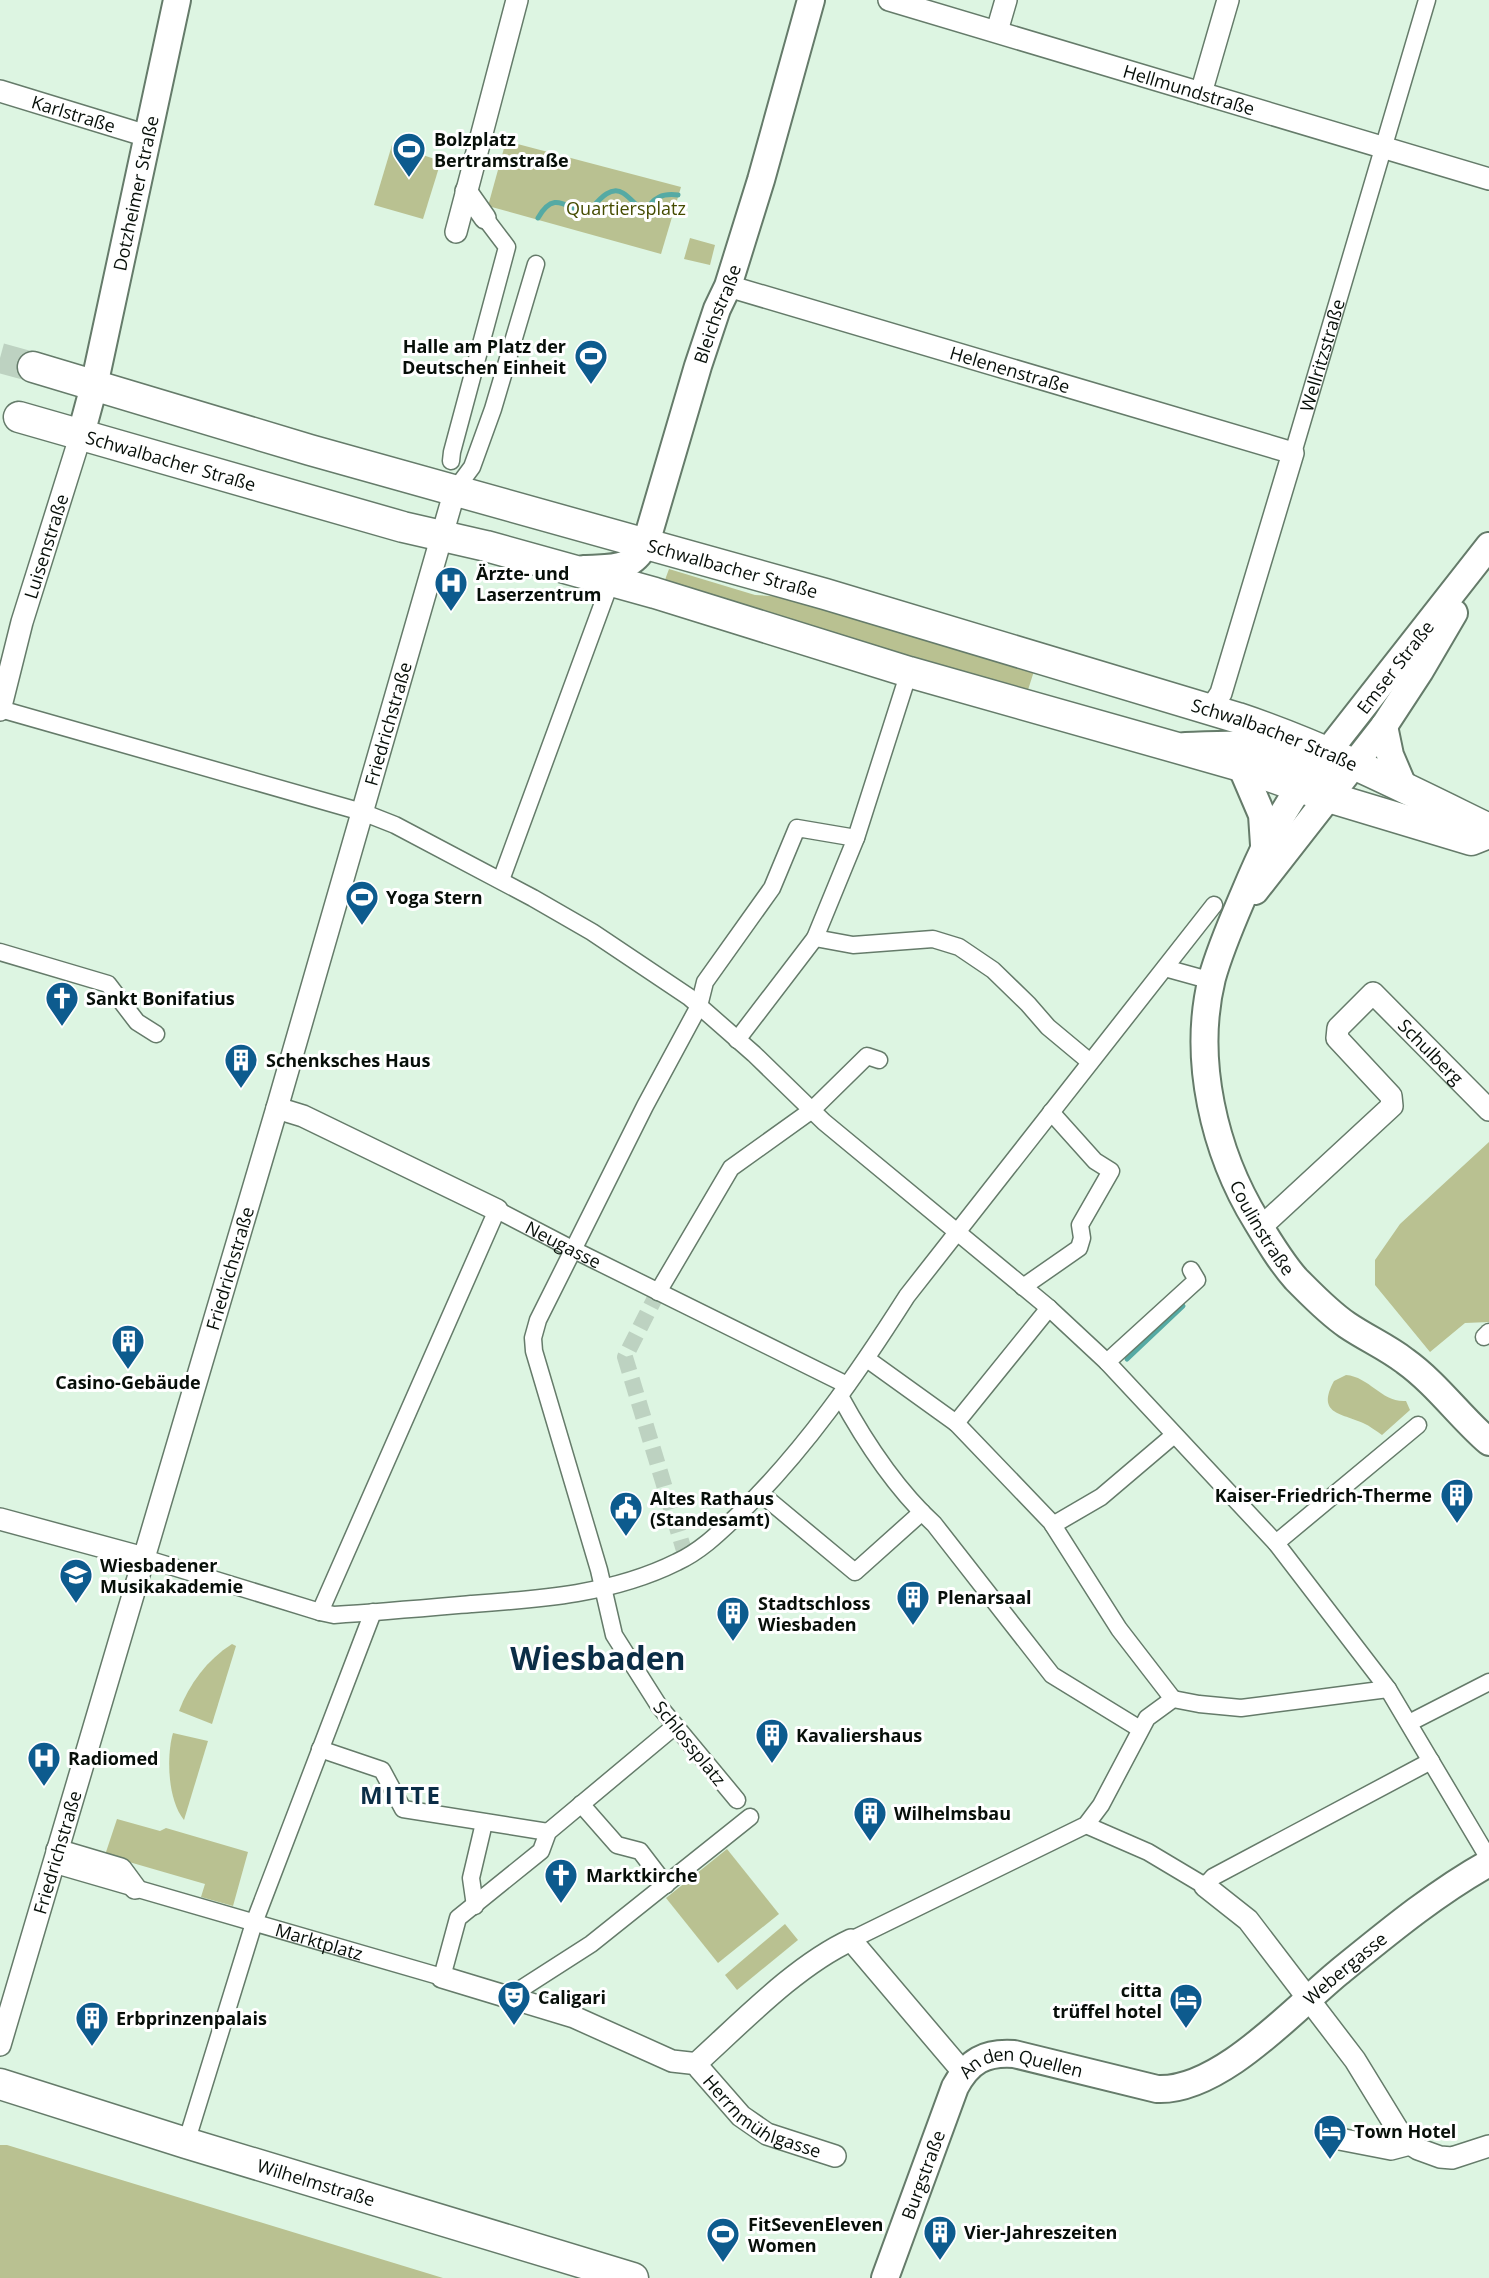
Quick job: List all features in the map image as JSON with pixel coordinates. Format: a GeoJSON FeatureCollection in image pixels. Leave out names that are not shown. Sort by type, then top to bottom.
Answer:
{"type":"FeatureCollection","features":[{"type":"Feature","properties":{"kind":"main road","name":"Schwalbacher Straße"},"geometry":{"type":"LineString","coordinates":[[33,367],[276,440],[453,476],[646,543],[1260,725],[1315,769],[1328,797],[1485,832]]}},
{"type":"Feature","properties":{"kind":"main road","name":"Schwalbacher Straße"},"geometry":{"type":"LineString","coordinates":[[19,417],[380,521],[486,546],[611,581],[909,672],[1241,766],[1315,769],[1355,764],[1485,832]]}},
{"type":"Feature","properties":{"kind":"main road"},"geometry":{"type":"LineString","coordinates":[[453,476],[470,526],[486,546]]}},
{"type":"Feature","properties":{"kind":"main road"},"geometry":{"type":"LineString","coordinates":[[1009,650],[1039,709]]}},
{"type":"Feature","properties":{"kind":"main road","name":"Wilhelmstraße"},"geometry":{"type":"LineString","coordinates":[[0,2084],[633,2278]]}},
{"type":"Feature","properties":{"kind":"street","name":"Dotzheimer Straße"},"geometry":{"type":"LineString","coordinates":[[94,386],[177,0]]}},
{"type":"Feature","properties":{"kind":"street"},"geometry":{"type":"LineString","coordinates":[[456,232],[517,0]]}},
{"type":"Feature","properties":{"kind":"street","name":"Bleichstraße"},"geometry":{"type":"LineString","coordinates":[[646,543],[702,355],[717,309],[728,286],[761,180],[811,0]]}},
{"type":"Feature","properties":{"kind":"street","name":"Hellmundstraße"},"geometry":{"type":"LineString","coordinates":[[890,0],[1489,179]]}},
{"type":"Feature","properties":{"kind":"street"},"geometry":{"type":"LineString","coordinates":[[997,32],[1006,0]]}},
{"type":"Feature","properties":{"kind":"street"},"geometry":{"type":"LineString","coordinates":[[1201,93],[1228,0]]}},
{"type":"Feature","properties":{"kind":"street","name":"Wellritzstraße"},"geometry":{"type":"LineString","coordinates":[[1210,710],[1221,693],[1385,149],[1427,0]]}},
{"type":"Feature","properties":{"kind":"street","name":"Karlstraße"},"geometry":{"type":"LineString","coordinates":[[0,91],[147,136]]}},
{"type":"Feature","properties":{"kind":"street"},"geometry":{"type":"LineString","coordinates":[[467,191],[507,247],[452,452],[453,476],[472,467],[493,409],[536,264]]}},
{"type":"Feature","properties":{"kind":"street","name":"Helenenstraße"},"geometry":{"type":"LineString","coordinates":[[728,286],[1293,453]]}},
{"type":"Feature","properties":{"kind":"street","name":"Luisenstraße"},"geometry":{"type":"LineString","coordinates":[[0,709],[29,598],[94,386]]}},
{"type":"Feature","properties":{"kind":"street","name":"Friedrichstraße"},"geometry":{"type":"LineString","coordinates":[[0,2045],[278,1108],[441,535],[453,476]]}},
{"type":"Feature","properties":{"kind":"street"},"geometry":{"type":"LineString","coordinates":[[568,569],[628,565],[638,557],[646,543]]}},
{"type":"Feature","properties":{"kind":"street","name":"Emser Straße"},"geometry":{"type":"LineString","coordinates":[[1315,769],[1489,546]]}},
{"type":"Feature","properties":{"kind":"street","name":"Emser Straße"},"geometry":{"type":"LineString","coordinates":[[1355,764],[1420,671],[1489,552]]}},
{"type":"Feature","properties":{"kind":"street"},"geometry":{"type":"LineString","coordinates":[[501,880],[611,581]]}},
{"type":"Feature","properties":{"kind":"street"},"geometry":{"type":"LineString","coordinates":[[737,1040],[815,938],[856,838],[909,672]]}},
{"type":"Feature","properties":{"kind":"street"},"geometry":{"type":"LineString","coordinates":[[0,709],[362,812],[396,825],[592,932],[689,997],[812,1110],[1049,1308],[1107,1362],[1276,1543],[1388,1689],[1489,1861]]}},
{"type":"Feature","properties":{"kind":"street"},"geometry":{"type":"LineString","coordinates":[[1384,726],[1390,755],[1404,788]]}},
{"type":"Feature","properties":{"kind":"street"},"geometry":{"type":"LineString","coordinates":[[1173,746],[1249,746],[1315,769]]}},
{"type":"Feature","properties":{"kind":"street","name":"Coulinstraße"},"geometry":{"type":"LineString","coordinates":[[1221,916],[1355,764]]}},
{"type":"Feature","properties":{"kind":"street"},"geometry":{"type":"LineString","coordinates":[[1241,766],[1259,805],[1264,825],[1264,845]]}},
{"type":"Feature","properties":{"kind":"street","name":"Coulinstraße"},"geometry":{"type":"LineString","coordinates":[[1315,769],[1284,811],[1221,916],[1206,1039],[1212,1109],[1239,1191],[1260,1228],[1294,1276],[1329,1311],[1358,1333],[1405,1360],[1479,1420],[1489,1442]]}},
{"type":"Feature","properties":{"kind":"street","name":"Schlossplatz"},"geometry":{"type":"LineString","coordinates":[[737,1800],[659,1706],[614,1635],[599,1570],[534,1351],[533,1338],[538,1320],[572,1249],[699,1006],[705,982],[772,888],[796,828],[856,838]]}},
{"type":"Feature","properties":{"kind":"street"},"geometry":{"type":"LineString","coordinates":[[0,1519],[144,1558],[334,1615],[552,1598],[603,1588],[660,1570],[686,1557],[720,1532],[760,1493],[844,1390],[907,1296],[1165,968],[1221,916]]}},
{"type":"Feature","properties":{"kind":"street"},"geometry":{"type":"LineString","coordinates":[[815,938],[853,945],[921,939],[942,941],[960,947],[993,970],[1048,1027],[1090,1062]]}},
{"type":"Feature","properties":{"kind":"street"},"geometry":{"type":"LineString","coordinates":[[0,952],[108,984],[137,1022],[156,1034]]}},
{"type":"Feature","properties":{"kind":"street"},"geometry":{"type":"LineString","coordinates":[[1165,968],[1212,981]]}},
{"type":"Feature","properties":{"kind":"street","name":"Schulberg"},"geometry":{"type":"LineString","coordinates":[[1260,1228],[1392,1106],[1391,1096],[1337,1038],[1338,1028],[1373,993],[1489,1110]]}},
{"type":"Feature","properties":{"kind":"street"},"geometry":{"type":"LineString","coordinates":[[658,1292],[731,1168],[812,1110],[867,1056],[879,1060]]}},
{"type":"Feature","properties":{"kind":"street","name":"Neugasse"},"geometry":{"type":"LineString","coordinates":[[278,1108],[303,1116],[497,1210],[844,1390]]}},
{"type":"Feature","properties":{"kind":"street"},"geometry":{"type":"LineString","coordinates":[[1023,1287],[1079,1248],[1082,1238],[1080,1225],[1111,1171],[1095,1161],[1051,1112]]}},
{"type":"Feature","properties":{"kind":"street"},"geometry":{"type":"LineString","coordinates":[[320,1612],[497,1210]]}},
{"type":"Feature","properties":{"kind":"street"},"geometry":{"type":"LineString","coordinates":[[1107,1362],[1198,1280],[1191,1270]]}},
{"type":"Feature","properties":{"kind":"street"},"geometry":{"type":"LineString","coordinates":[[956,1423],[1049,1308]]}},
{"type":"Feature","properties":{"kind":"street"},"geometry":{"type":"LineString","coordinates":[[867,1359],[956,1423],[1053,1525],[1119,1629],[1173,1699],[1241,1708],[1388,1689]]}},
{"type":"Feature","properties":{"kind":"street"},"geometry":{"type":"LineString","coordinates":[[844,1390],[864,1439],[1052,1675],[1140,1729]]}},
{"type":"Feature","properties":{"kind":"street"},"geometry":{"type":"LineString","coordinates":[[1276,1543],[1419,1425]]}},
{"type":"Feature","properties":{"kind":"street"},"geometry":{"type":"LineString","coordinates":[[1053,1525],[1101,1497],[1174,1435]]}},
{"type":"Feature","properties":{"kind":"street"},"geometry":{"type":"LineString","coordinates":[[760,1493],[855,1572],[922,1512]]}},
{"type":"Feature","properties":{"kind":"street","name":"Marktplatz"},"geometry":{"type":"LineString","coordinates":[[373,1612],[254,1923],[510,1996],[574,2017],[672,2061],[699,2064]]}},
{"type":"Feature","properties":{"kind":"street"},"geometry":{"type":"LineString","coordinates":[[1409,1723],[1489,1682]]}},
{"type":"Feature","properties":{"kind":"street"},"geometry":{"type":"LineString","coordinates":[[699,2064],[700,2060],[751,2014],[812,1962],[833,1949],[1086,1825],[1101,1805],[1147,1718],[1173,1699]]}},
{"type":"Feature","properties":{"kind":"street"},"geometry":{"type":"LineString","coordinates":[[442,1977],[458,1918],[541,1851],[548,1832],[675,1726]]}},
{"type":"Feature","properties":{"kind":"street"},"geometry":{"type":"LineString","coordinates":[[320,1749],[382,1770],[403,1809],[548,1832]]}},
{"type":"Feature","properties":{"kind":"street"},"geometry":{"type":"LineString","coordinates":[[1205,1886],[1213,1877],[1432,1761]]}},
{"type":"Feature","properties":{"kind":"street"},"geometry":{"type":"LineString","coordinates":[[581,1804],[617,1845],[640,1851],[666,1885]]}},
{"type":"Feature","properties":{"kind":"street"},"geometry":{"type":"LineString","coordinates":[[510,1996],[592,1944],[750,1816]]}},
{"type":"Feature","properties":{"kind":"street"},"geometry":{"type":"LineString","coordinates":[[475,1906],[471,1878],[484,1823]]}},
{"type":"Feature","properties":{"kind":"street"},"geometry":{"type":"LineString","coordinates":[[1086,1825],[1148,1852],[1205,1886],[1248,1920],[1354,2060],[1404,2140],[1440,2157],[1452,2158],[1489,2146]]}},
{"type":"Feature","properties":{"kind":"street"},"geometry":{"type":"LineString","coordinates":[[54,1857],[121,1869],[135,1888],[254,1923],[186,2143]]}},
{"type":"Feature","properties":{"kind":"street","name":"Webergasse"},"geometry":{"type":"LineString","coordinates":[[1205,2079],[1256,2043],[1446,1890],[1489,1861]]}},
{"type":"Feature","properties":{"kind":"street","name":"An den Quellen"},"geometry":{"type":"LineString","coordinates":[[851,1940],[963,2072],[982,2058],[1002,2053],[1157,2089],[1183,2088],[1205,2079]]}},
{"type":"Feature","properties":{"kind":"street","name":"Herrnmühlgasse"},"geometry":{"type":"LineString","coordinates":[[699,2064],[699,2068],[741,2116],[767,2134],[835,2156]]}},
{"type":"Feature","properties":{"kind":"street","name":"Burgstraße"},"geometry":{"type":"LineString","coordinates":[[885,2278],[955,2087],[963,2072]]}},
{"type":"Feature","properties":{"kind":"street"},"geometry":{"type":"LineString","coordinates":[[1329,2137],[1391,2149],[1410,2144]]}},
{"type":"Feature","properties":{"kind":"green space","name":"Quartiersplatz"},"geometry":{"type":"Polygon","coordinates":[[[506,141],[681,187],[661,254],[488,206],[506,141]]]}},
{"type":"Feature","properties":{"kind":"green space","name":"Bolzplatz Bertramstraße"},"geometry":{"type":"Polygon","coordinates":[[[392,145],[441,161],[423,219],[374,205],[392,145]]]}},
{"type":"Feature","properties":{"kind":"green space"},"geometry":{"type":"Polygon","coordinates":[[[690,238],[715,245],[710,265],[684,259],[690,238]]]}},
{"type":"Feature","properties":{"kind":"green space"},"geometry":{"type":"Polygon","coordinates":[[[669,569],[755,595],[801,598],[1035,668],[1027,693],[662,588],[669,569]]]}},
{"type":"Feature","properties":{"kind":"green space"},"geometry":{"type":"Polygon","coordinates":[[[1489,1142],[1489,1322],[1465,1323],[1430,1352],[1375,1285],[1375,1260],[1400,1224],[1489,1142]]]}},
{"type":"Feature","properties":{"kind":"green space"},"geometry":{"type":"Polygon","coordinates":[[[1346,1375],[1362,1380],[1390,1398],[1406,1401],[1410,1410],[1382,1435],[1366,1424],[1339,1414],[1329,1406],[1329,1392],[1334,1381],[1346,1375]]]}},
{"type":"Feature","properties":{"kind":"green space"},"geometry":{"type":"Polygon","coordinates":[[[232,1644],[236,1646],[212,1724],[179,1711],[200,1673],[232,1644]]]}},
{"type":"Feature","properties":{"kind":"green space"},"geometry":{"type":"Polygon","coordinates":[[[173,1733],[208,1741],[184,1820],[175,1802],[170,1778],[173,1733]]]}},
{"type":"Feature","properties":{"kind":"green space"},"geometry":{"type":"Polygon","coordinates":[[[117,1819],[160,1831],[166,1828],[248,1852],[233,1906],[201,1897],[205,1884],[105,1855],[117,1819]]]}},
{"type":"Feature","properties":{"kind":"green space"},"geometry":{"type":"Polygon","coordinates":[[[727,1849],[779,1914],[718,1963],[666,1898],[727,1849]]]}},
{"type":"Feature","properties":{"kind":"green space"},"geometry":{"type":"Polygon","coordinates":[[[785,1924],[798,1940],[737,1990],[725,1975],[785,1924]]]}},
{"type":"Feature","properties":{"kind":"green space"},"geometry":{"type":"Polygon","coordinates":[[[0,2145],[7,2145],[443,2278],[0,2278],[0,2145]]]}},
{"type":"Feature","properties":{"kind":"waterway"},"geometry":{"type":"LineString","coordinates":[[538,218],[544,209],[556,202],[587,213],[603,196],[613,191],[623,193],[645,212],[659,197],[678,195]]}},
{"type":"Feature","properties":{"kind":"waterway"},"geometry":{"type":"LineString","coordinates":[[1127,1359],[1183,1306]]}},
{"type":"Feature","properties":{"kind":"tunnel"},"geometry":{"type":"LineString","coordinates":[[0,358],[33,367]]}},
{"type":"Feature","properties":{"kind":"tunnel"},"geometry":{"type":"LineString","coordinates":[[658,1292],[625,1357],[686,1557]]}},
{"type":"Feature","properties":{"kind":"place","name":"Bolzplatz Bertramstraße"},"geometry":{"type":"Point","coordinates":[409,179]}},
{"type":"Feature","properties":{"kind":"place","name":"Halle am Platz der Deutschen Einheit"},"geometry":{"type":"Point","coordinates":[591,386]}},
{"type":"Feature","properties":{"kind":"place","name":"Ärzte- und Laserzentrum"},"geometry":{"type":"Point","coordinates":[451,613]}},
{"type":"Feature","properties":{"kind":"place","name":"Yoga Stern"},"geometry":{"type":"Point","coordinates":[362,927]}},
{"type":"Feature","properties":{"kind":"place","name":"Sankt Bonifatius"},"geometry":{"type":"Point","coordinates":[62,1028]}},
{"type":"Feature","properties":{"kind":"place","name":"Schenksches Haus"},"geometry":{"type":"Point","coordinates":[241,1090]}},
{"type":"Feature","properties":{"kind":"place","name":"Casino-Gebäude"},"geometry":{"type":"Point","coordinates":[128,1371]}},
{"type":"Feature","properties":{"kind":"place","name":"Kaiser-Friedrich-Therme"},"geometry":{"type":"Point","coordinates":[1457,1525]}},
{"type":"Feature","properties":{"kind":"place","name":"Altes Rathaus (Standesamt)"},"geometry":{"type":"Point","coordinates":[626,1538]}},
{"type":"Feature","properties":{"kind":"place","name":"Wiesbadener Musikakademie"},"geometry":{"type":"Point","coordinates":[76,1605]}},
{"type":"Feature","properties":{"kind":"place","name":"Plenarsaal"},"geometry":{"type":"Point","coordinates":[913,1627]}},
{"type":"Feature","properties":{"kind":"place","name":"Stadtschloss Wiesbaden"},"geometry":{"type":"Point","coordinates":[733,1643]}},
{"type":"Feature","properties":{"kind":"place","name":"Kavaliershaus"},"geometry":{"type":"Point","coordinates":[772,1765]}},
{"type":"Feature","properties":{"kind":"place","name":"Radiomed"},"geometry":{"type":"Point","coordinates":[44,1788]}},
{"type":"Feature","properties":{"kind":"place","name":"Wilhelmsbau"},"geometry":{"type":"Point","coordinates":[870,1843]}},
{"type":"Feature","properties":{"kind":"place","name":"Marktkirche"},"geometry":{"type":"Point","coordinates":[561,1905]}},
{"type":"Feature","properties":{"kind":"place","name":"Caligari"},"geometry":{"type":"Point","coordinates":[514,2027]}},
{"type":"Feature","properties":{"kind":"place","name":"citta trüffel hotel"},"geometry":{"type":"Point","coordinates":[1186,2030]}},
{"type":"Feature","properties":{"kind":"place","name":"Erbprinzenpalais"},"geometry":{"type":"Point","coordinates":[92,2048]}},
{"type":"Feature","properties":{"kind":"place","name":"Town Hotel"},"geometry":{"type":"Point","coordinates":[1330,2161]}},
{"type":"Feature","properties":{"kind":"place","name":"Vier-Jahreszeiten"},"geometry":{"type":"Point","coordinates":[940,2262]}},
{"type":"Feature","properties":{"kind":"place","name":"FitSevenEleven Women"},"geometry":{"type":"Point","coordinates":[723,2264]}},
{"type":"Feature","properties":{"kind":"district","name":"Wiesbaden"},"geometry":{"type":"Point","coordinates":[598,1657]}},
{"type":"Feature","properties":{"kind":"district","name":"MITTE"},"geometry":{"type":"Point","coordinates":[401,1794]}}]}
